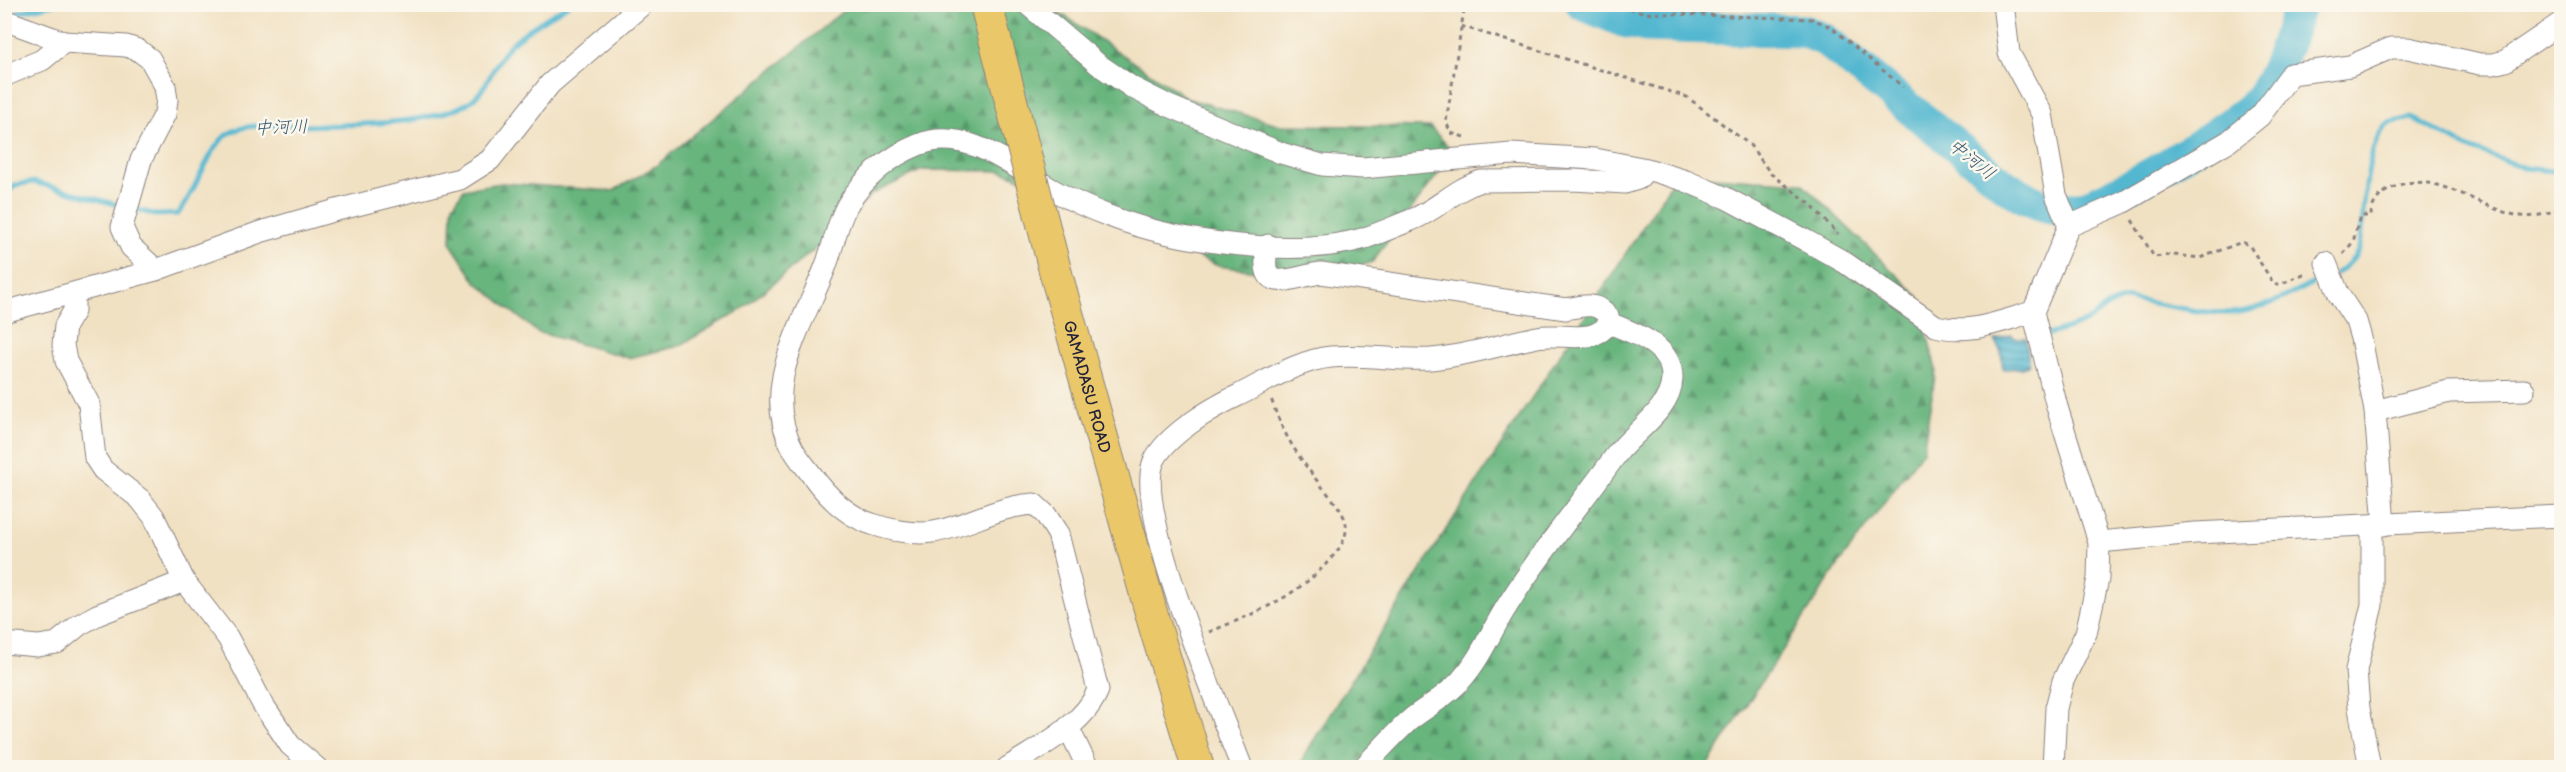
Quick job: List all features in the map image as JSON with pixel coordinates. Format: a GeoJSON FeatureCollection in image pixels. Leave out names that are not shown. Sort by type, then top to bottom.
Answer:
{"type":"FeatureCollection","features":[{"type":"Feature","properties":{"kind":"highway","name":"GAMADASU ROAD"},"geometry":{"type":"LineString","coordinates":[[986,4],[1056,274],[1156,630],[1198,768]]}},
{"type":"Feature","properties":{"kind":"street"},"geometry":{"type":"LineString","coordinates":[[4,312],[156,270],[281,226],[460,179],[490,160],[550,84],[611,34],[643,4]]}},
{"type":"Feature","properties":{"kind":"street"},"geometry":{"type":"LineString","coordinates":[[1027,4],[1099,64],[1133,88],[1169,106],[1281,153],[1323,165],[1389,167],[1469,157],[1533,154],[1595,159],[1647,169],[1686,181],[1725,198],[1805,240],[1844,262],[1936,326],[1952,330],[1970,330],[2033,312]]}},
{"type":"Feature","properties":{"kind":"street"},"geometry":{"type":"LineString","coordinates":[[2003,4],[2009,53],[2042,114],[2056,195],[2066,221],[2033,312],[2057,407],[2099,542],[2098,579],[2094,607],[2086,633],[2062,681],[2056,708],[2053,768]]}},
{"type":"Feature","properties":{"kind":"street"},"geometry":{"type":"LineString","coordinates":[[4,20],[64,42],[126,46],[138,50],[150,59],[165,86],[165,114],[141,160],[122,218],[125,237],[156,270]]}},
{"type":"Feature","properties":{"kind":"street"},"geometry":{"type":"LineString","coordinates":[[2066,221],[2122,203],[2229,141],[2260,116],[2291,74],[2350,66],[2391,48],[2408,48],[2480,64],[2493,64],[2505,61],[2562,22]]}},
{"type":"Feature","properties":{"kind":"street"},"geometry":{"type":"LineString","coordinates":[[4,76],[42,60],[64,42]]}},
{"type":"Feature","properties":{"kind":"street"},"geometry":{"type":"LineString","coordinates":[[1007,768],[1068,727],[1089,707],[1098,690],[1058,534],[1046,515],[1034,504],[1011,505],[932,533],[903,531],[871,524],[844,510],[818,485],[792,448],[783,421],[781,394],[784,361],[825,269],[848,205],[878,167],[920,143],[948,141],[986,149],[1067,197],[1123,221],[1196,238],[1268,245],[1316,246],[1364,238],[1415,219],[1468,185],[1481,181],[1573,180],[1624,183],[1638,179],[1647,169]]}},
{"type":"Feature","properties":{"kind":"street"},"geometry":{"type":"LineString","coordinates":[[1268,245],[1266,267],[1270,276],[1277,281],[1290,281],[1305,275],[1322,273],[1566,309],[1586,305],[1597,306],[1608,316],[1609,323]]}},
{"type":"Feature","properties":{"kind":"street"},"geometry":{"type":"LineString","coordinates":[[2329,271],[2356,321],[2375,411],[2378,525],[2372,605],[2359,650],[2356,670],[2359,708],[2370,768]]}},
{"type":"Feature","properties":{"kind":"street"},"geometry":{"type":"LineString","coordinates":[[74,294],[74,311],[65,326],[63,345],[66,361],[89,404],[95,458],[103,470],[140,499],[154,516],[184,581],[228,638],[262,703],[290,745],[317,768]]}},
{"type":"Feature","properties":{"kind":"street"},"geometry":{"type":"LineString","coordinates":[[1242,768],[1193,639],[1158,534],[1149,487],[1150,473],[1159,453],[1177,435],[1216,407],[1313,361],[1330,357],[1431,359],[1545,335],[1588,337],[1599,334],[1609,323]]}},
{"type":"Feature","properties":{"kind":"street"},"geometry":{"type":"LineString","coordinates":[[1363,768],[1393,735],[1460,681],[1482,652],[1507,606],[1627,440],[1658,410],[1669,394],[1672,371],[1668,360],[1659,348],[1644,338],[1609,323]]}},
{"type":"Feature","properties":{"kind":"street"},"geometry":{"type":"LineString","coordinates":[[2375,411],[2449,392],[2524,390]]}},
{"type":"Feature","properties":{"kind":"street"},"geometry":{"type":"LineString","coordinates":[[2099,542],[2195,533],[2562,516]]}},
{"type":"Feature","properties":{"kind":"street"},"geometry":{"type":"LineString","coordinates":[[4,643],[38,646],[57,643],[79,625],[98,615],[184,581]]}},
{"type":"Feature","properties":{"kind":"street"},"geometry":{"type":"LineString","coordinates":[[1068,727],[1088,768]]}},
{"type":"Feature","properties":{"kind":"path"},"geometry":{"type":"LineString","coordinates":[[1465,4],[1446,122],[1451,133],[1466,138]]}},
{"type":"Feature","properties":{"kind":"path"},"geometry":{"type":"LineString","coordinates":[[1612,4],[1646,14],[1812,19],[1831,27],[1903,87]]}},
{"type":"Feature","properties":{"kind":"path"},"geometry":{"type":"LineString","coordinates":[[1461,26],[1687,97],[1750,145],[1771,174],[1809,202],[1840,237]]}},
{"type":"Feature","properties":{"kind":"path"},"geometry":{"type":"LineString","coordinates":[[2122,203],[2154,257],[2173,255],[2200,258],[2242,242],[2248,245],[2270,282],[2278,285],[2329,271],[2349,249],[2362,216],[2370,216],[2375,201],[2380,195],[2404,184],[2444,186],[2522,216],[2540,216],[2562,207]]}},
{"type":"Feature","properties":{"kind":"path"},"geometry":{"type":"LineString","coordinates":[[1193,639],[1267,608],[1299,590],[1321,571],[1342,546],[1346,533],[1343,514],[1293,450],[1283,431],[1266,382]]}},
{"type":"Feature","properties":{"kind":"green space"},"geometry":{"type":"Polygon","coordinates":[[[850,5],[1041,5],[1066,17],[1189,99],[1281,125],[1430,127],[1448,146],[1441,170],[1372,262],[1335,274],[1273,273],[1218,266],[1113,215],[1002,171],[922,170],[872,194],[829,237],[741,310],[679,346],[629,358],[537,332],[476,282],[451,244],[452,207],[464,189],[502,183],[613,191],[656,166],[850,5]]]}},
{"type":"Feature","properties":{"kind":"green space"},"geometry":{"type":"Polygon","coordinates":[[[1697,176],[1802,183],[1918,296],[1936,370],[1923,451],[1841,561],[1706,767],[1299,768],[1305,754],[1444,533],[1672,182],[1697,176]]]}},
{"type":"Feature","properties":{"kind":"water"},"geometry":{"type":"Polygon","coordinates":[[[2012,335],[2014,338],[2026,338],[2029,364],[2022,368],[2003,369],[2001,352],[1995,340],[2012,335]]]}},
{"type":"Feature","properties":{"kind":"waterway"},"geometry":{"type":"LineString","coordinates":[[18,12],[53,4]]}},
{"type":"Feature","properties":{"kind":"waterway","name":"中河川"},"geometry":{"type":"LineString","coordinates":[[131,208],[156,215],[178,214],[215,148],[221,140],[235,130],[258,126],[381,123],[429,117],[466,104],[480,92],[509,46],[530,29],[569,4]]}},
{"type":"Feature","properties":{"kind":"waterway","name":"中河川"},"geometry":{"type":"LineString","coordinates":[[1582,4],[1623,21],[1645,26],[1803,31],[1825,40],[2006,186],[2040,204],[2058,209],[2078,208],[2094,203],[2145,178],[2229,125],[2249,109],[2261,97],[2274,76],[2300,4]]}},
{"type":"Feature","properties":{"kind":"waterway"},"geometry":{"type":"LineString","coordinates":[[2336,273],[2346,266],[2358,251],[2370,160],[2377,139],[2388,123],[2412,118],[2469,148],[2526,168],[2562,172]]}},
{"type":"Feature","properties":{"kind":"waterway","name":"中河川"},"geometry":{"type":"LineString","coordinates":[[4,198],[15,185],[34,182],[122,206]]}},
{"type":"Feature","properties":{"kind":"waterway"},"geometry":{"type":"LineString","coordinates":[[2047,335],[2083,323],[2108,306],[2129,299],[2203,312],[2240,312],[2279,300],[2327,276]]}}]}
